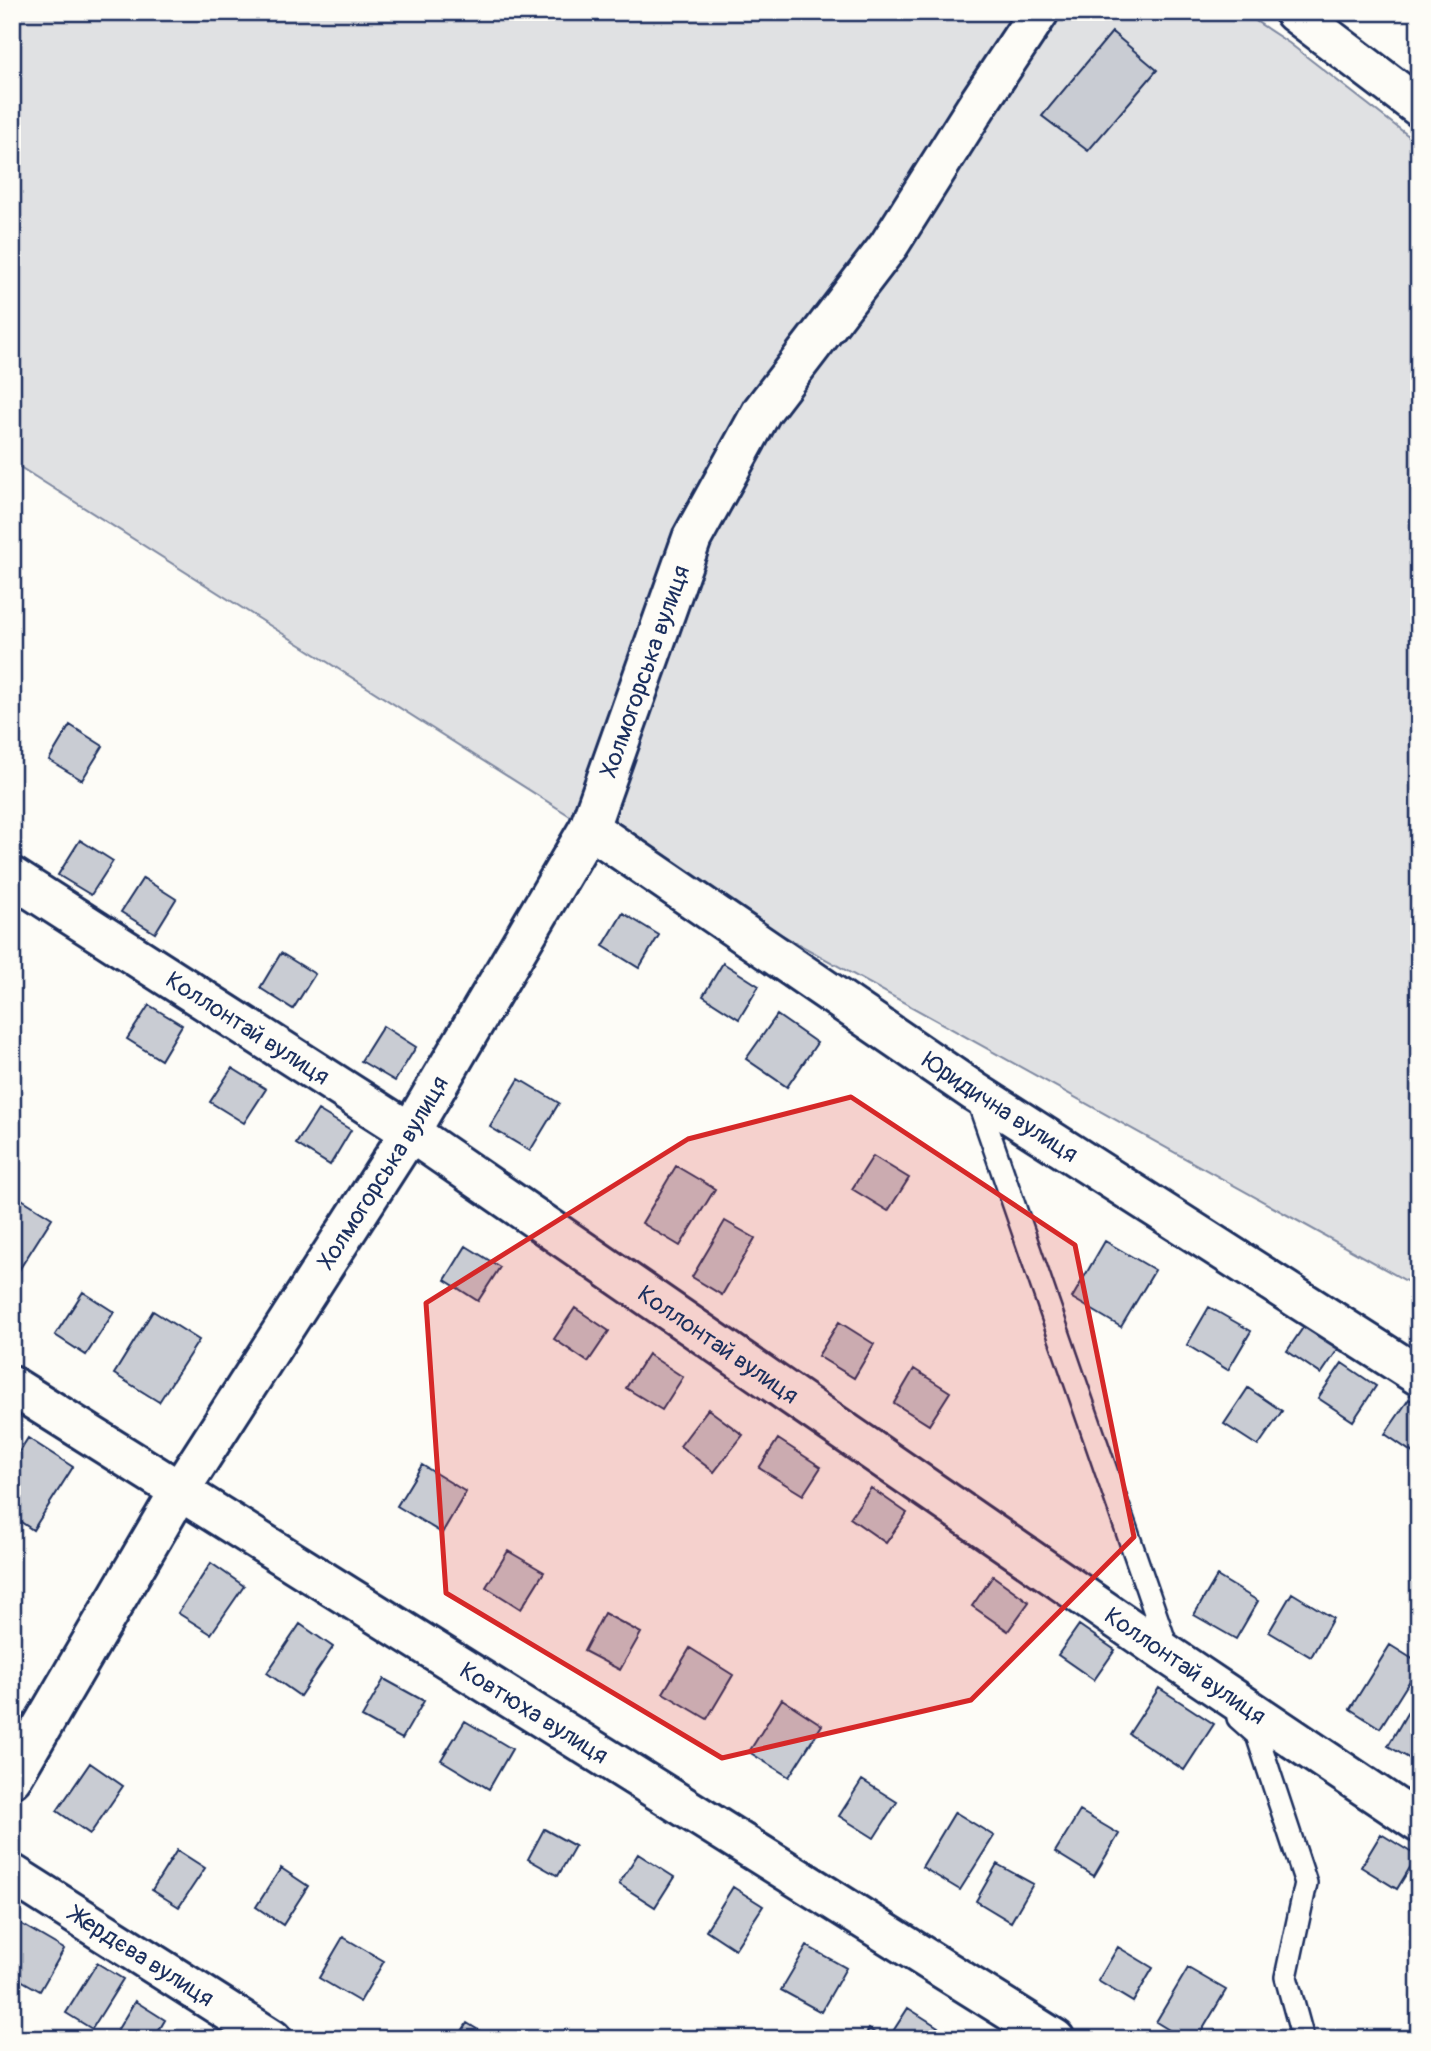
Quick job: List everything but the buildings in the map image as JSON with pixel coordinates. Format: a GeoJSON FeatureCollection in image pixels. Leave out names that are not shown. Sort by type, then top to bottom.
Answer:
{"type":"FeatureCollection","features":[{"type":"Feature","properties":{"kind":"street","name":"Холмогорська вулиця"},"geometry":{"type":"LineString","coordinates":[[12,1778],[180,1490],[410,1132],[589,828],[692,538],[762,411],[889,245],[1040,12]]}},
{"type":"Feature","properties":{"kind":"street"},"geometry":{"type":"LineString","coordinates":[[1294,12],[1419,107]]}},
{"type":"Feature","properties":{"kind":"street","name":"Юридична вулиця"},"geometry":{"type":"LineString","coordinates":[[589,828],[975,1092],[1419,1377]]}},
{"type":"Feature","properties":{"kind":"street","name":"Коллонтай вулиця"},"geometry":{"type":"LineString","coordinates":[[12,877],[410,1132],[1170,1656],[1419,1823]]}},
{"type":"Feature","properties":{"kind":"street","name":"Ковтюха вулиця"},"geometry":{"type":"LineString","coordinates":[[12,1386],[1055,2039]]}},
{"type":"Feature","properties":{"kind":"street","name":"Жердєва вулиця"},"geometry":{"type":"LineString","coordinates":[[12,1874],[272,2039]]}},
{"type":"Feature","properties":{"kind":"lane"},"geometry":{"type":"LineString","coordinates":[[975,1092],[1170,1656],[1257,1735],[1306,1883],[1286,1977],[1303,2039]]}},
{"type":"Feature","properties":{"kind":"highlighted area"},"geometry":{"type":"Polygon","coordinates":[[[851,1097],[1075,1245],[1134,1537],[971,1700],[722,1758],[446,1593],[426,1303],[688,1139],[851,1097]]]}},
{"type":"Feature","properties":{"kind":"shaded area"},"geometry":{"type":"Polygon","coordinates":[[[12,12],[1242,12],[1289,43],[1419,144],[1419,1288],[589,828],[12,462],[12,12]]]}}]}
